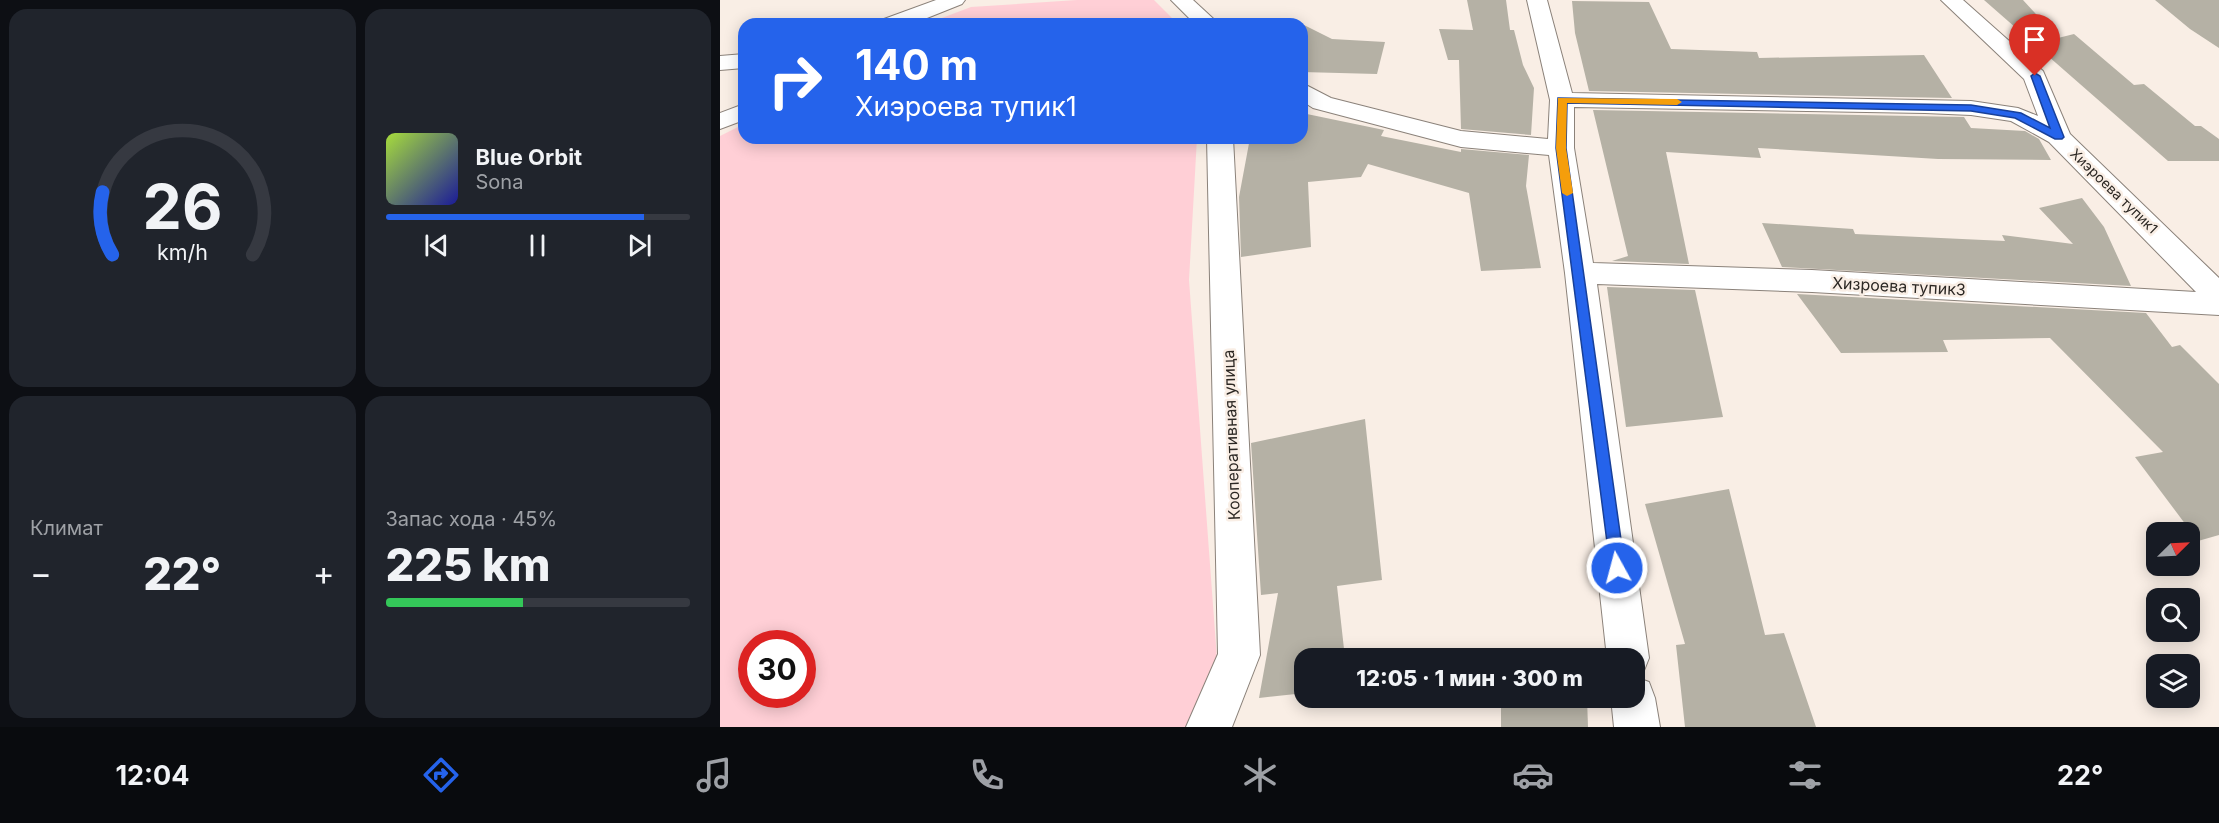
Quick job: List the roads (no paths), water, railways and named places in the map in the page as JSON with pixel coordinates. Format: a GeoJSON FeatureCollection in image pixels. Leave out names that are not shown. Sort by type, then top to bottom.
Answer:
{"type":"FeatureCollection","features":[{"type":"Feature","properties":{"kind":"street"},"geometry":{"type":"LineString","coordinates":[[908,18],[955,0]]}},
{"type":"Feature","properties":{"kind":"street"},"geometry":{"type":"LineString","coordinates":[[1181,0],[1201,18]]}},
{"type":"Feature","properties":{"kind":"street"},"geometry":{"type":"LineString","coordinates":[[1537,0],[1562,100],[1561,148],[1580,273],[1627,648]]}},
{"type":"Feature","properties":{"kind":"street"},"geometry":{"type":"LineString","coordinates":[[1951,0],[2035,76],[2058,137]]}},
{"type":"Feature","properties":{"kind":"street"},"geometry":{"type":"LineString","coordinates":[[720,63],[738,62]]}},
{"type":"Feature","properties":{"kind":"street"},"geometry":{"type":"LineString","coordinates":[[1308,94],[1322,103],[1461,139],[1561,148]]}},
{"type":"Feature","properties":{"kind":"street","name":"Хиэроева тупик1"},"geometry":{"type":"LineString","coordinates":[[1562,100],[1971,108],[2018,115],[2058,137],[2219,296]]}},
{"type":"Feature","properties":{"kind":"street"},"geometry":{"type":"LineString","coordinates":[[720,122],[738,114]]}},
{"type":"Feature","properties":{"kind":"street","name":"Кооперативная улица"},"geometry":{"type":"LineString","coordinates":[[1209,727],[1239,655],[1220,144]]}},
{"type":"Feature","properties":{"kind":"street","name":"Хизроева тупик3"},"geometry":{"type":"LineString","coordinates":[[1580,273],[1812,281],[2219,304]]}},
{"type":"Feature","properties":{"kind":"street"},"geometry":{"type":"LineString","coordinates":[[1634,708],[1637,727]]}}]}
